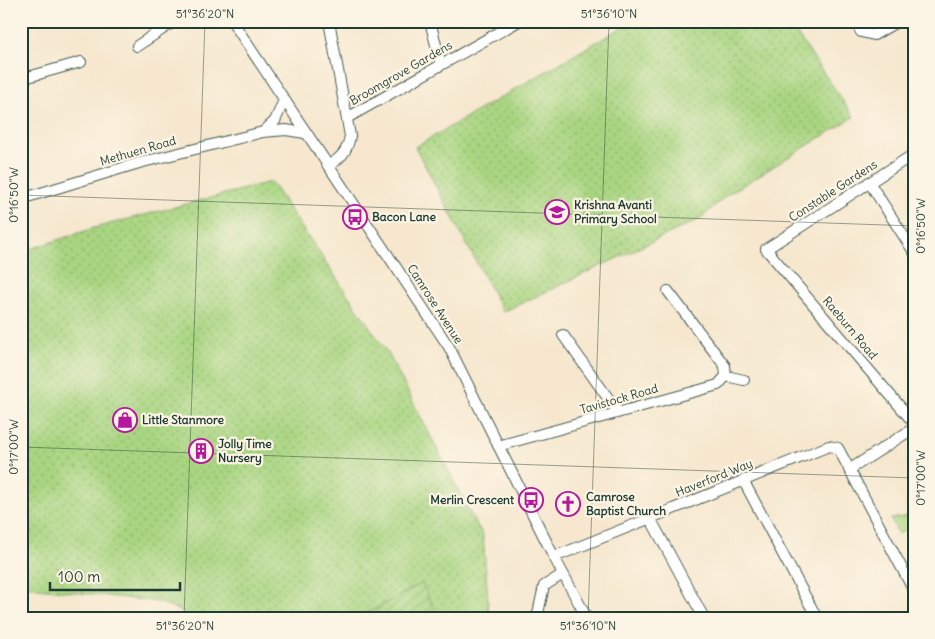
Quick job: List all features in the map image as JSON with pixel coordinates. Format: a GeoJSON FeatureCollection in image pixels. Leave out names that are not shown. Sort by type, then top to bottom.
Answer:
{"type":"FeatureCollection","features":[{"type":"Feature","properties":{"kind":"street"},"geometry":{"type":"LineString","coordinates":[[137,46],[175,21]]}},
{"type":"Feature","properties":{"kind":"street","name":"Camrose Avenue"},"geometry":{"type":"LineString","coordinates":[[232,21],[449,347],[554,557],[587,618]]}},
{"type":"Feature","properties":{"kind":"street"},"geometry":{"type":"LineString","coordinates":[[328,166],[340,158],[348,147],[350,136],[329,21]]}},
{"type":"Feature","properties":{"kind":"street"},"geometry":{"type":"LineString","coordinates":[[430,21],[441,64]]}},
{"type":"Feature","properties":{"kind":"street","name":"Broomgrove Gardens"},"geometry":{"type":"LineString","coordinates":[[347,118],[519,21]]}},
{"type":"Feature","properties":{"kind":"street"},"geometry":{"type":"LineString","coordinates":[[855,21],[861,32],[874,35],[898,21]]}},
{"type":"Feature","properties":{"kind":"street"},"geometry":{"type":"LineString","coordinates":[[907,21],[914,32]]}},
{"type":"Feature","properties":{"kind":"street"},"geometry":{"type":"LineString","coordinates":[[21,79],[81,62]]}},
{"type":"Feature","properties":{"kind":"street"},"geometry":{"type":"LineString","coordinates":[[263,132],[275,121],[284,100]]}},
{"type":"Feature","properties":{"kind":"street","name":"Methuen Road"},"geometry":{"type":"LineString","coordinates":[[21,199],[139,163],[263,132],[286,130],[305,133]]}},
{"type":"Feature","properties":{"kind":"street","name":"Constable Gardens"},"geometry":{"type":"LineString","coordinates":[[766,249],[914,154]]}},
{"type":"Feature","properties":{"kind":"street"},"geometry":{"type":"LineString","coordinates":[[870,182],[914,252]]}},
{"type":"Feature","properties":{"kind":"street","name":"Raeburn Road"},"geometry":{"type":"LineString","coordinates":[[766,249],[914,423]]}},
{"type":"Feature","properties":{"kind":"street"},"geometry":{"type":"LineString","coordinates":[[668,291],[725,366],[726,376],[744,380]]}},
{"type":"Feature","properties":{"kind":"street"},"geometry":{"type":"LineString","coordinates":[[563,335],[618,412]]}},
{"type":"Feature","properties":{"kind":"street","name":"Tavistock Road"},"geometry":{"type":"LineString","coordinates":[[498,446],[718,385],[726,376]]}},
{"type":"Feature","properties":{"kind":"street"},"geometry":{"type":"LineString","coordinates":[[914,428],[849,470],[914,591]]}},
{"type":"Feature","properties":{"kind":"street","name":"Haverford Way"},"geometry":{"type":"LineString","coordinates":[[554,557],[829,446],[838,448],[849,470]]}},
{"type":"Feature","properties":{"kind":"street"},"geometry":{"type":"LineString","coordinates":[[743,480],[817,618]]}},
{"type":"Feature","properties":{"kind":"street"},"geometry":{"type":"LineString","coordinates":[[650,518],[704,618]]}},
{"type":"Feature","properties":{"kind":"street"},"geometry":{"type":"LineString","coordinates":[[537,618],[544,586],[563,574]]}},
{"type":"Feature","properties":{"kind":"green space"},"geometry":{"type":"Polygon","coordinates":[[[633,21],[788,21],[854,117],[727,195],[700,219],[503,312],[415,147],[633,21]]]}},
{"type":"Feature","properties":{"kind":"green space"},"geometry":{"type":"Polygon","coordinates":[[[271,182],[389,355],[483,535],[489,613],[486,618],[196,618],[160,602],[29,587],[21,544],[21,252],[94,228],[271,182]]]}},
{"type":"Feature","properties":{"kind":"green space"},"geometry":{"type":"Polygon","coordinates":[[[914,515],[914,526],[898,534],[891,519],[914,515]]]}},
{"type":"Feature","properties":{"kind":"green space"},"geometry":{"type":"Polygon","coordinates":[[[422,583],[438,618],[356,618],[379,607],[422,583]]]}},
{"type":"Feature","properties":{"kind":"waterway"},"geometry":{"type":"LineString","coordinates":[[21,454],[28,478],[21,493]]}},
{"type":"Feature","properties":{"kind":"place","name":"Krishna Avanti Primary School"},"geometry":{"type":"Point","coordinates":[557,212]}},
{"type":"Feature","properties":{"kind":"place","name":"Bacon Lane"},"geometry":{"type":"Point","coordinates":[355,217]}},
{"type":"Feature","properties":{"kind":"place","name":"Little Stanmore"},"geometry":{"type":"Point","coordinates":[125,420]}},
{"type":"Feature","properties":{"kind":"place","name":"Jolly Time Nursery"},"geometry":{"type":"Point","coordinates":[201,451]}},
{"type":"Feature","properties":{"kind":"place","name":"Merlin Crescent"},"geometry":{"type":"Point","coordinates":[531,500]}},
{"type":"Feature","properties":{"kind":"place","name":"Camrose Baptist Church"},"geometry":{"type":"Point","coordinates":[568,504]}}]}
